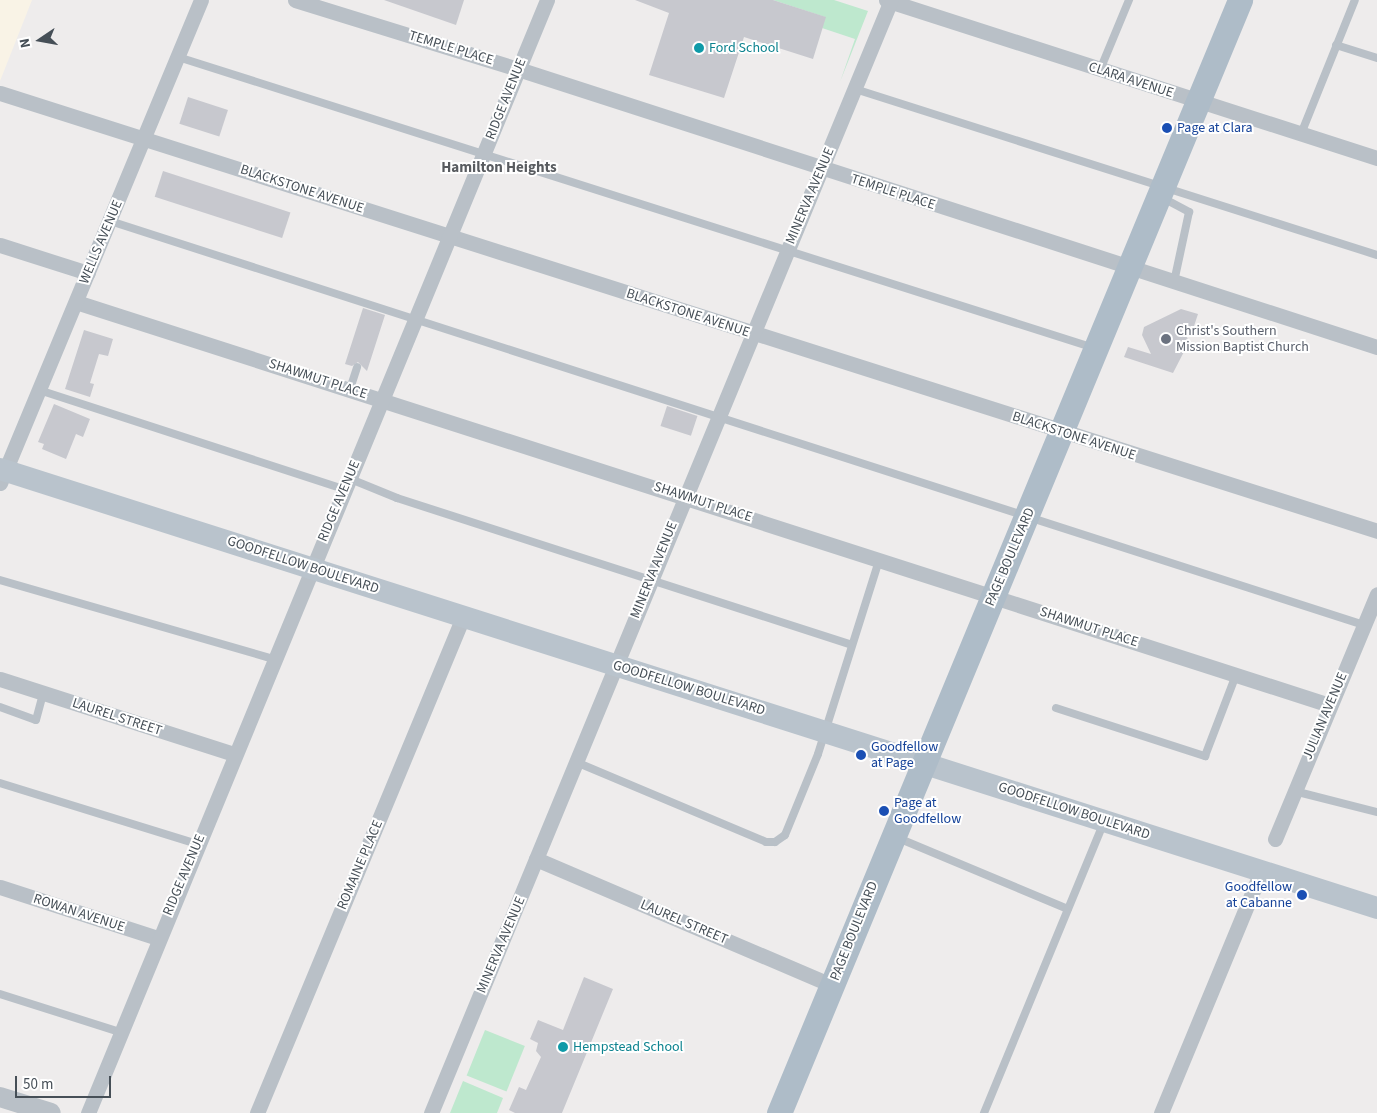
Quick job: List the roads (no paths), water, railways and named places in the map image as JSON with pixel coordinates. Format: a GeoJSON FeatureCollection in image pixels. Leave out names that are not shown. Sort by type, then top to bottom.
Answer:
{"type":"FeatureCollection","features":[{"type":"Feature","properties":{"kind":"main road","name":"PAGE BOULEVARD"},"geometry":{"type":"LineString","coordinates":[[779,1113],[1240,0]]}},
{"type":"Feature","properties":{"kind":"main road","name":"GOODFELLOW BOULEVARD"},"geometry":{"type":"LineString","coordinates":[[2,474],[312,566],[462,617],[825,730],[1377,908]]}},
{"type":"Feature","properties":{"kind":"street","name":"WELLS AVENUE"},"geometry":{"type":"LineString","coordinates":[[2,474],[76,302],[201,0]]}},
{"type":"Feature","properties":{"kind":"street","name":"TEMPLE PLACE"},"geometry":{"type":"LineString","coordinates":[[295,0],[518,69],[822,170],[1377,347]]}},
{"type":"Feature","properties":{"kind":"street","name":"RIDGE AVENUE"},"geometry":{"type":"LineString","coordinates":[[88,1113],[158,938],[547,0]]}},
{"type":"Feature","properties":{"kind":"street","name":"CLARA AVENUE"},"geometry":{"type":"LineString","coordinates":[[889,0],[1198,102],[1377,158]]}},
{"type":"Feature","properties":{"kind":"street","name":"MINERVA AVENUE"},"geometry":{"type":"LineString","coordinates":[[431,1113],[751,333],[822,170],[889,0]]}},
{"type":"Feature","properties":{"kind":"street","name":"BLACKSTONE AVENUE"},"geometry":{"type":"LineString","coordinates":[[0,93],[1377,531]]}},
{"type":"Feature","properties":{"kind":"street"},"geometry":{"type":"LineString","coordinates":[[0,246],[88,273]]}},
{"type":"Feature","properties":{"kind":"street","name":"SHAWMUT PLACE"},"geometry":{"type":"LineString","coordinates":[[76,302],[1330,705]]}},
{"type":"Feature","properties":{"kind":"street","name":"JULIAN AVENUE"},"geometry":{"type":"LineString","coordinates":[[1275,839],[1377,594]]}},
{"type":"Feature","properties":{"kind":"street","name":"ROMAINE PLACE"},"geometry":{"type":"LineString","coordinates":[[257,1113],[462,617]]}},
{"type":"Feature","properties":{"kind":"street","name":"LAUREL STREET"},"geometry":{"type":"LineString","coordinates":[[0,679],[234,754]]}},
{"type":"Feature","properties":{"kind":"street","name":"LAUREL STREET"},"geometry":{"type":"LineString","coordinates":[[536,859],[832,985]]}},
{"type":"Feature","properties":{"kind":"street"},"geometry":{"type":"LineString","coordinates":[[1161,1113],[1261,872]]}},
{"type":"Feature","properties":{"kind":"street","name":"ROWAN AVENUE"},"geometry":{"type":"LineString","coordinates":[[0,887],[158,938]]}},
{"type":"Feature","properties":{"kind":"street"},"geometry":{"type":"LineString","coordinates":[[0,1097],[51,1113]]}},
{"type":"Feature","properties":{"kind":"lane"},"geometry":{"type":"LineString","coordinates":[[1100,70],[1129,0]]}},
{"type":"Feature","properties":{"kind":"lane"},"geometry":{"type":"LineString","coordinates":[[1301,134],[1355,0]]}},
{"type":"Feature","properties":{"kind":"lane"},"geometry":{"type":"LineString","coordinates":[[1336,45],[1377,58]]}},
{"type":"Feature","properties":{"kind":"lane"},"geometry":{"type":"LineString","coordinates":[[178,57],[1096,349]]}},
{"type":"Feature","properties":{"kind":"lane"},"geometry":{"type":"LineString","coordinates":[[855,89],[1161,192],[1377,255]]}},
{"type":"Feature","properties":{"kind":"lane"},"geometry":{"type":"LineString","coordinates":[[1161,192],[1189,212],[1174,282]]}},
{"type":"Feature","properties":{"kind":"lane"},"geometry":{"type":"LineString","coordinates":[[110,221],[416,317],[1026,518],[1364,625]]}},
{"type":"Feature","properties":{"kind":"lane"},"geometry":{"type":"LineString","coordinates":[[350,389],[357,367]]}},
{"type":"Feature","properties":{"kind":"lane"},"geometry":{"type":"LineString","coordinates":[[39,390],[397,498],[852,645]]}},
{"type":"Feature","properties":{"kind":"lane"},"geometry":{"type":"LineString","coordinates":[[576,762],[766,842],[775,842],[785,835],[825,730],[879,560]]}},
{"type":"Feature","properties":{"kind":"lane"},"geometry":{"type":"LineString","coordinates":[[0,580],[274,659]]}},
{"type":"Feature","properties":{"kind":"lane"},"geometry":{"type":"LineString","coordinates":[[1056,708],[1205,756],[1236,675]]}},
{"type":"Feature","properties":{"kind":"lane"},"geometry":{"type":"LineString","coordinates":[[0,708],[36,720],[43,693]]}},
{"type":"Feature","properties":{"kind":"lane"},"geometry":{"type":"LineString","coordinates":[[0,783],[197,844]]}},
{"type":"Feature","properties":{"kind":"lane"},"geometry":{"type":"LineString","coordinates":[[1294,791],[1377,812]]}},
{"type":"Feature","properties":{"kind":"lane"},"geometry":{"type":"LineString","coordinates":[[984,1113],[1104,821]]}},
{"type":"Feature","properties":{"kind":"lane"},"geometry":{"type":"LineString","coordinates":[[893,836],[1068,909]]}},
{"type":"Feature","properties":{"kind":"lane"},"geometry":{"type":"LineString","coordinates":[[0,994],[120,1032]]}},
{"type":"Feature","properties":{"kind":"place","name":"Ford School"},"geometry":{"type":"Point","coordinates":[699,48]}},
{"type":"Feature","properties":{"kind":"place","name":"Page at Clara"},"geometry":{"type":"Point","coordinates":[1167,128]}},
{"type":"Feature","properties":{"kind":"place","name":"Christ's Southern Mission Baptist Church"},"geometry":{"type":"Point","coordinates":[1166,339]}},
{"type":"Feature","properties":{"kind":"place","name":"Goodfellow at Page"},"geometry":{"type":"Point","coordinates":[861,755]}},
{"type":"Feature","properties":{"kind":"place","name":"Page at Goodfellow"},"geometry":{"type":"Point","coordinates":[884,811]}},
{"type":"Feature","properties":{"kind":"place","name":"Goodfellow at Cabanne"},"geometry":{"type":"Point","coordinates":[1302,895]}},
{"type":"Feature","properties":{"kind":"place","name":"Hempstead School"},"geometry":{"type":"Point","coordinates":[563,1047]}},
{"type":"Feature","properties":{"kind":"district","name":"Hamilton Heights"},"geometry":{"type":"Point","coordinates":[499,168]}}]}
